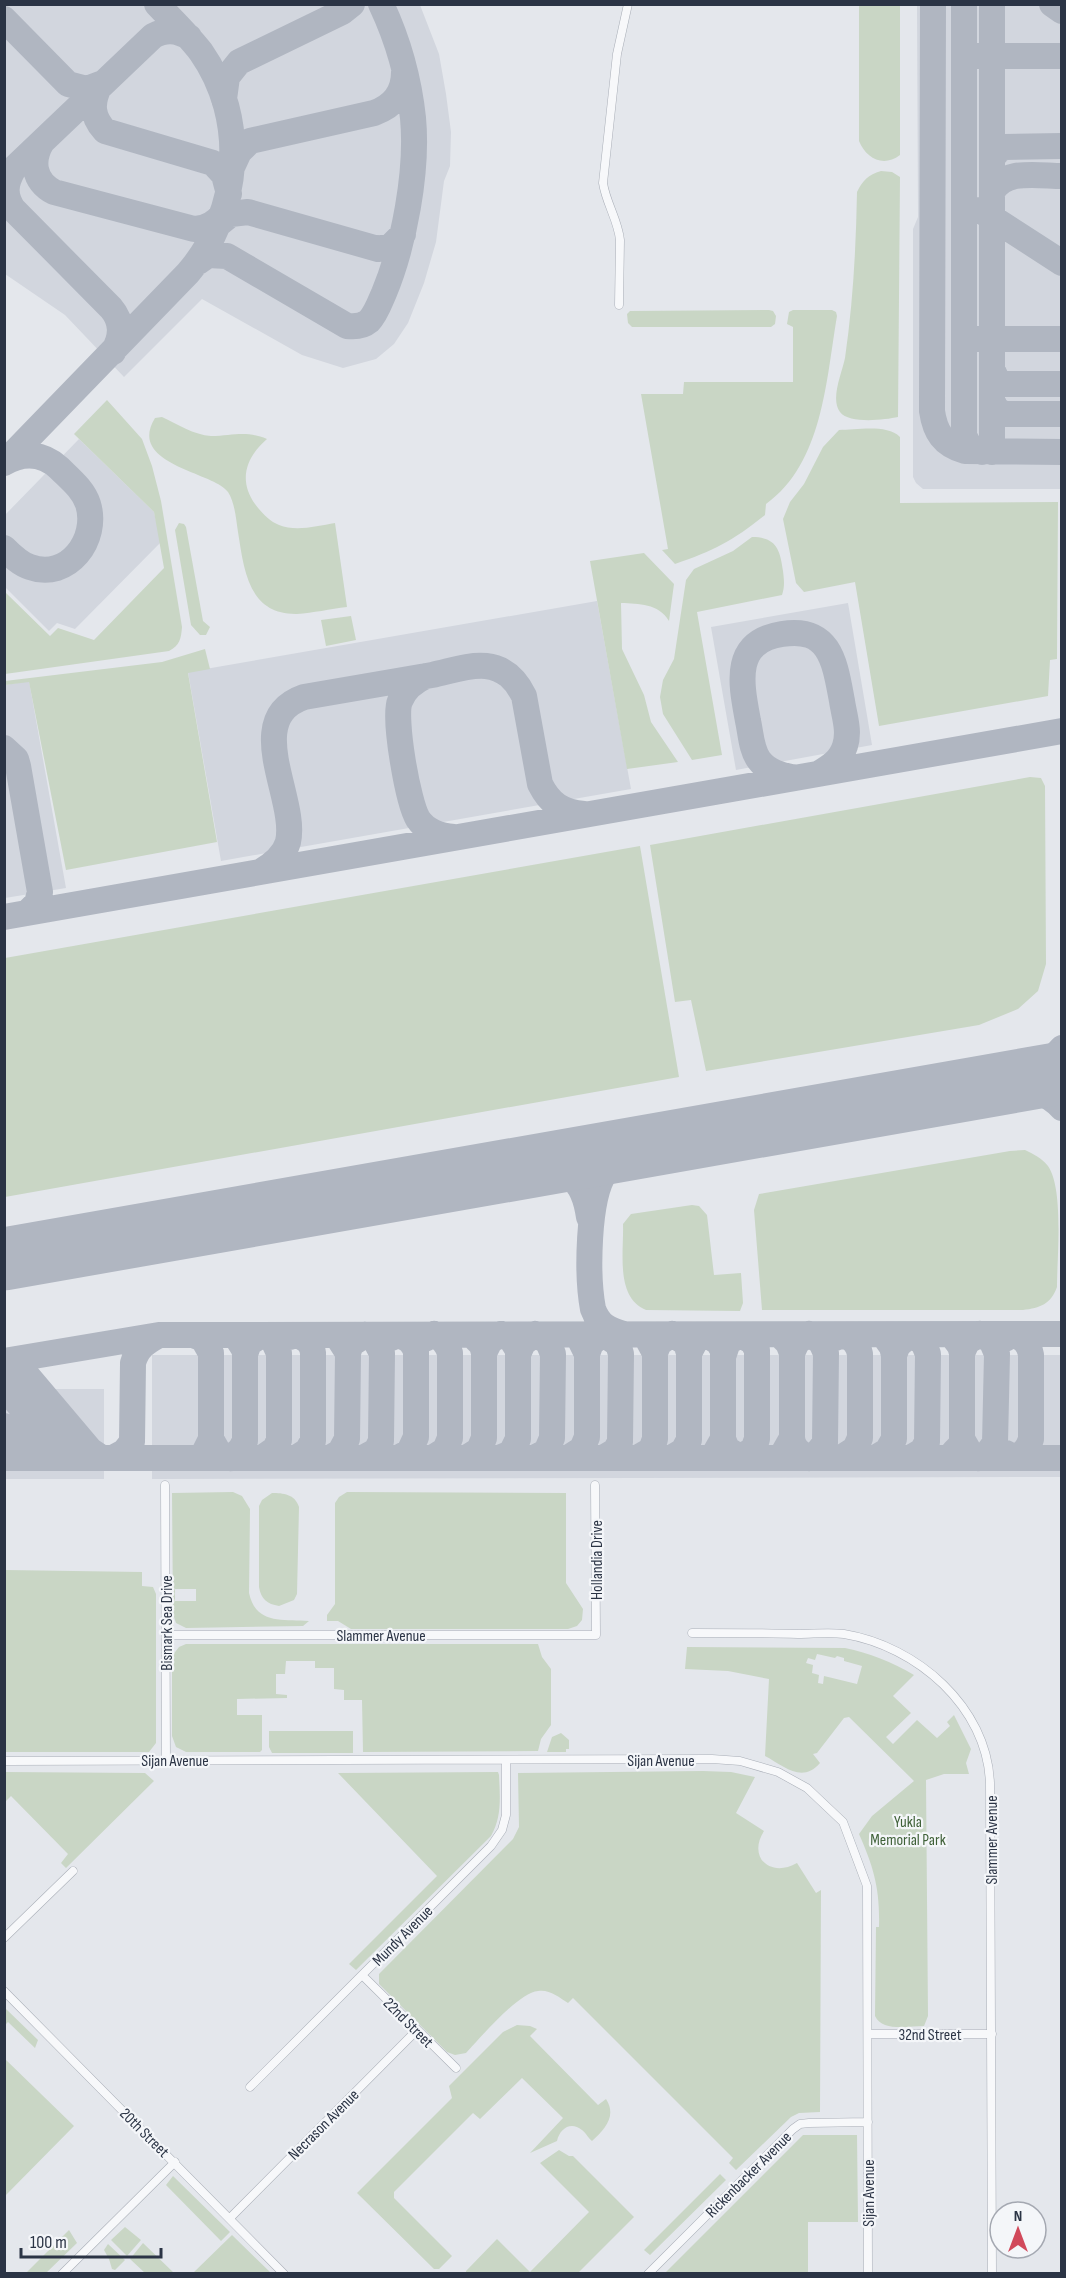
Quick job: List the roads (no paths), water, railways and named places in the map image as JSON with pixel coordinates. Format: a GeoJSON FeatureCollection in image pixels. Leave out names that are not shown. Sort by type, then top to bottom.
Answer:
{"type":"FeatureCollection","features":[{"type":"Feature","properties":{"kind":"street"},"geometry":{"type":"LineString","coordinates":[[619,305],[619,231],[604,194],[603,183],[617,54],[628,4]]}},
{"type":"Feature","properties":{"kind":"street","name":"Bismark Sea Drive"},"geometry":{"type":"LineString","coordinates":[[165,1485],[166,1760]]}},
{"type":"Feature","properties":{"kind":"street","name":"Hollandia Drive"},"geometry":{"type":"LineString","coordinates":[[596,1485],[596,1635]]}},
{"type":"Feature","properties":{"kind":"street","name":"Slammer Avenue"},"geometry":{"type":"LineString","coordinates":[[692,1633],[844,1634],[883,1646],[901,1654],[933,1674],[956,1697],[977,1731],[989,1766],[992,2274]]}},
{"type":"Feature","properties":{"kind":"street","name":"Slammer Avenue"},"geometry":{"type":"LineString","coordinates":[[166,1635],[596,1635]]}},
{"type":"Feature","properties":{"kind":"street","name":"Sijan Avenue"},"geometry":{"type":"LineString","coordinates":[[4,1761],[712,1759],[740,1761],[778,1772],[807,1788],[843,1822],[867,1886],[868,2274]]}},
{"type":"Feature","properties":{"kind":"street","name":"Mundy Avenue"},"geometry":{"type":"LineString","coordinates":[[250,2087],[491,1846],[502,1830],[506,1815],[506,1761]]}},
{"type":"Feature","properties":{"kind":"street"},"geometry":{"type":"LineString","coordinates":[[4,1938],[73,1871]]}},
{"type":"Feature","properties":{"kind":"street","name":"22nd Street"},"geometry":{"type":"LineString","coordinates":[[362,1975],[456,2068]]}},
{"type":"Feature","properties":{"kind":"street","name":"20th Street"},"geometry":{"type":"LineString","coordinates":[[4,1991],[284,2274]]}},
{"type":"Feature","properties":{"kind":"street","name":"Necrason Avenue"},"geometry":{"type":"LineString","coordinates":[[230,2218],[417,2030]]}},
{"type":"Feature","properties":{"kind":"street","name":"32nd Street"},"geometry":{"type":"LineString","coordinates":[[868,2034],[992,2034]]}},
{"type":"Feature","properties":{"kind":"street","name":"Rickenbacker Avenue"},"geometry":{"type":"LineString","coordinates":[[648,2274],[793,2128],[809,2123],[868,2122]]}},
{"type":"Feature","properties":{"kind":"street"},"geometry":{"type":"LineString","coordinates":[[62,2274],[175,2162]]}},
{"type":"Feature","properties":{"kind":"park label","name":"Yukla Memorial Park"},"geometry":{"type":"Point","coordinates":[908,1830]}}]}
